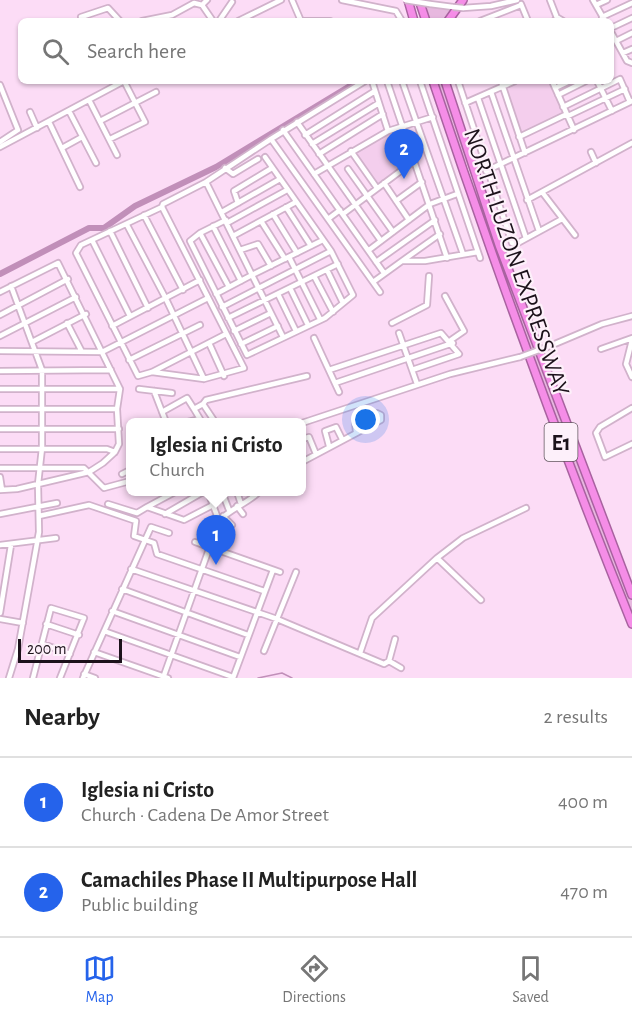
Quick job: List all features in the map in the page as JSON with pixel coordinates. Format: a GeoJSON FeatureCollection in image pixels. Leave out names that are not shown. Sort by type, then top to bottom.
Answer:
{"type":"FeatureCollection","features":[{"type":"Feature","properties":{"kind":"highway"},"geometry":{"type":"LineString","coordinates":[[419,0],[425,18]]}},
{"type":"Feature","properties":{"kind":"highway"},"geometry":{"type":"LineString","coordinates":[[407,2],[413,18]]}},
{"type":"Feature","properties":{"kind":"highway"},"geometry":{"type":"LineString","coordinates":[[451,18],[463,4]]}},
{"type":"Feature","properties":{"kind":"highway","name":"NORTH LUZON EXPRESSWAY"},"geometry":{"type":"LineString","coordinates":[[434,84],[478,217],[632,624]]}},
{"type":"Feature","properties":{"kind":"highway","name":"NORTH LUZON EXPRESSWAY"},"geometry":{"type":"LineString","coordinates":[[446,84],[507,267],[632,594]]}},
{"type":"Feature","properties":{"kind":"street"},"geometry":{"type":"LineString","coordinates":[[202,5],[207,0]]}},
{"type":"Feature","properties":{"kind":"street"},"geometry":{"type":"LineString","coordinates":[[244,18],[281,0]]}},
{"type":"Feature","properties":{"kind":"street"},"geometry":{"type":"LineString","coordinates":[[292,0],[300,18]]}},
{"type":"Feature","properties":{"kind":"street"},"geometry":{"type":"LineString","coordinates":[[342,0],[396,11],[400,18]]}},
{"type":"Feature","properties":{"kind":"street"},"geometry":{"type":"LineString","coordinates":[[550,0],[555,18]]}},
{"type":"Feature","properties":{"kind":"street"},"geometry":{"type":"LineString","coordinates":[[603,18],[595,3],[607,0]]}},
{"type":"Feature","properties":{"kind":"street"},"geometry":{"type":"LineString","coordinates":[[407,2],[453,7],[463,4],[491,6],[517,1]]}},
{"type":"Feature","properties":{"kind":"street"},"geometry":{"type":"LineString","coordinates":[[486,18],[517,1]]}},
{"type":"Feature","properties":{"kind":"street"},"geometry":{"type":"LineString","coordinates":[[517,1],[526,18]]}},
{"type":"Feature","properties":{"kind":"street"},"geometry":{"type":"LineString","coordinates":[[221,18],[232,2]]}},
{"type":"Feature","properties":{"kind":"street"},"geometry":{"type":"LineString","coordinates":[[158,18],[172,15],[194,3],[202,5],[211,18]]}},
{"type":"Feature","properties":{"kind":"street"},"geometry":{"type":"LineString","coordinates":[[606,18],[632,3]]}},
{"type":"Feature","properties":{"kind":"street"},"geometry":{"type":"LineString","coordinates":[[81,17],[108,8],[117,18]]}},
{"type":"Feature","properties":{"kind":"street"},"geometry":{"type":"LineString","coordinates":[[614,28],[632,18]]}},
{"type":"Feature","properties":{"kind":"street"},"geometry":{"type":"LineString","coordinates":[[616,41],[632,33]]}},
{"type":"Feature","properties":{"kind":"street"},"geometry":{"type":"LineString","coordinates":[[614,37],[627,62],[632,63]]}},
{"type":"Feature","properties":{"kind":"street"},"geometry":{"type":"LineString","coordinates":[[622,53],[632,49]]}},
{"type":"Feature","properties":{"kind":"street"},"geometry":{"type":"LineString","coordinates":[[486,171],[501,166],[631,101],[619,79],[614,81]]}},
{"type":"Feature","properties":{"kind":"street"},"geometry":{"type":"LineString","coordinates":[[519,137],[606,98],[632,82]]}},
{"type":"Feature","properties":{"kind":"street"},"geometry":{"type":"LineString","coordinates":[[0,147],[118,84]]}},
{"type":"Feature","properties":{"kind":"street"},"geometry":{"type":"LineString","coordinates":[[110,139],[145,122],[126,84]]}},
{"type":"Feature","properties":{"kind":"street"},"geometry":{"type":"LineString","coordinates":[[152,372],[204,379],[244,368],[163,209],[163,204],[206,182],[283,130],[360,84]]}},
{"type":"Feature","properties":{"kind":"street"},"geometry":{"type":"LineString","coordinates":[[373,84],[388,131]]}},
{"type":"Feature","properties":{"kind":"street"},"geometry":{"type":"LineString","coordinates":[[388,84],[447,258]]}},
{"type":"Feature","properties":{"kind":"street"},"geometry":{"type":"LineString","coordinates":[[403,84],[463,254]]}},
{"type":"Feature","properties":{"kind":"street"},"geometry":{"type":"LineString","coordinates":[[421,84],[480,258]]}},
{"type":"Feature","properties":{"kind":"street"},"geometry":{"type":"LineString","coordinates":[[459,84],[486,171],[512,243],[516,244],[562,219]]}},
{"type":"Feature","properties":{"kind":"street"},"geometry":{"type":"LineString","coordinates":[[465,103],[491,92],[502,84],[525,153]]}},
{"type":"Feature","properties":{"kind":"street"},"geometry":{"type":"LineString","coordinates":[[553,84],[574,130]]}},
{"type":"Feature","properties":{"kind":"street"},"geometry":{"type":"LineString","coordinates":[[555,88],[564,84]]}},
{"type":"Feature","properties":{"kind":"street"},"geometry":{"type":"LineString","coordinates":[[558,95],[580,84]]}},
{"type":"Feature","properties":{"kind":"street"},"geometry":{"type":"LineString","coordinates":[[598,84],[612,111]]}},
{"type":"Feature","properties":{"kind":"street"},"geometry":{"type":"LineString","coordinates":[[563,106],[608,84]]}},
{"type":"Feature","properties":{"kind":"street"},"geometry":{"type":"LineString","coordinates":[[0,85],[18,130],[0,142]]}},
{"type":"Feature","properties":{"kind":"street"},"geometry":{"type":"LineString","coordinates":[[305,135],[375,91]]}},
{"type":"Feature","properties":{"kind":"street"},"geometry":{"type":"LineString","coordinates":[[100,121],[156,92]]}},
{"type":"Feature","properties":{"kind":"street"},"geometry":{"type":"LineString","coordinates":[[491,92],[538,231]]}},
{"type":"Feature","properties":{"kind":"street"},"geometry":{"type":"LineString","coordinates":[[478,98],[526,238]]}},
{"type":"Feature","properties":{"kind":"street"},"geometry":{"type":"LineString","coordinates":[[89,100],[117,155]]}},
{"type":"Feature","properties":{"kind":"street"},"geometry":{"type":"LineString","coordinates":[[312,144],[379,103]]}},
{"type":"Feature","properties":{"kind":"street"},"geometry":{"type":"LineString","coordinates":[[69,111],[96,163]]}},
{"type":"Feature","properties":{"kind":"street"},"geometry":{"type":"LineString","coordinates":[[30,112],[37,128]]}},
{"type":"Feature","properties":{"kind":"street"},"geometry":{"type":"LineString","coordinates":[[319,154],[383,114]]}},
{"type":"Feature","properties":{"kind":"street"},"geometry":{"type":"LineString","coordinates":[[314,174],[388,131],[433,117]]}},
{"type":"Feature","properties":{"kind":"street"},"geometry":{"type":"LineString","coordinates":[[49,122],[80,187]]}},
{"type":"Feature","properties":{"kind":"street"},"geometry":{"type":"LineString","coordinates":[[297,122],[381,241]]}},
{"type":"Feature","properties":{"kind":"street"},"geometry":{"type":"LineString","coordinates":[[283,130],[384,273]]}},
{"type":"Feature","properties":{"kind":"street"},"geometry":{"type":"LineString","coordinates":[[62,148],[82,137]]}},
{"type":"Feature","properties":{"kind":"street"},"geometry":{"type":"LineString","coordinates":[[271,138],[380,292]]}},
{"type":"Feature","properties":{"kind":"street"},"geometry":{"type":"LineString","coordinates":[[527,200],[632,143]]}},
{"type":"Feature","properties":{"kind":"street"},"geometry":{"type":"LineString","coordinates":[[351,151],[377,188]]}},
{"type":"Feature","properties":{"kind":"street"},"geometry":{"type":"LineString","coordinates":[[591,152],[596,163]]}},
{"type":"Feature","properties":{"kind":"street"},"geometry":{"type":"LineString","coordinates":[[265,157],[331,251],[354,293],[333,312],[249,355],[234,331],[189,241],[213,226],[226,222],[287,190]]}},
{"type":"Feature","properties":{"kind":"street"},"geometry":{"type":"LineString","coordinates":[[225,168],[232,174],[258,159]]}},
{"type":"Feature","properties":{"kind":"street"},"geometry":{"type":"LineString","coordinates":[[327,219],[355,205],[414,161]]}},
{"type":"Feature","properties":{"kind":"street"},"geometry":{"type":"LineString","coordinates":[[238,203],[234,190],[272,168]]}},
{"type":"Feature","properties":{"kind":"street"},"geometry":{"type":"LineString","coordinates":[[348,169],[393,232]]}},
{"type":"Feature","properties":{"kind":"street"},"geometry":{"type":"LineString","coordinates":[[222,212],[280,179]]}},
{"type":"Feature","properties":{"kind":"street"},"geometry":{"type":"LineString","coordinates":[[206,182],[283,337]]}},
{"type":"Feature","properties":{"kind":"street"},"geometry":{"type":"LineString","coordinates":[[396,201],[422,182]]}},
{"type":"Feature","properties":{"kind":"street"},"geometry":{"type":"LineString","coordinates":[[384,183],[409,220]]}},
{"type":"Feature","properties":{"kind":"street"},"geometry":{"type":"LineString","coordinates":[[542,192],[575,235]]}},
{"type":"Feature","properties":{"kind":"street"},"geometry":{"type":"LineString","coordinates":[[369,250],[430,204],[457,194]]}},
{"type":"Feature","properties":{"kind":"street"},"geometry":{"type":"LineString","coordinates":[[233,236],[296,202]]}},
{"type":"Feature","properties":{"kind":"street"},"geometry":{"type":"LineString","coordinates":[[286,207],[311,246]]}},
{"type":"Feature","properties":{"kind":"street"},"geometry":{"type":"LineString","coordinates":[[163,209],[144,215],[78,247],[76,253],[129,360],[137,375],[142,376],[226,334]]}},
{"type":"Feature","properties":{"kind":"street"},"geometry":{"type":"LineString","coordinates":[[273,214],[297,253]]}},
{"type":"Feature","properties":{"kind":"street"},"geometry":{"type":"LineString","coordinates":[[144,215],[183,290]]}},
{"type":"Feature","properties":{"kind":"street"},"geometry":{"type":"LineString","coordinates":[[376,262],[435,220]]}},
{"type":"Feature","properties":{"kind":"street"},"geometry":{"type":"LineString","coordinates":[[261,221],[296,270],[320,319]]}},
{"type":"Feature","properties":{"kind":"street"},"geometry":{"type":"LineString","coordinates":[[127,225],[204,379]]}},
{"type":"Feature","properties":{"kind":"street"},"geometry":{"type":"LineString","coordinates":[[213,226],[241,281]]}},
{"type":"Feature","properties":{"kind":"street"},"geometry":{"type":"LineString","coordinates":[[111,231],[148,308]]}},
{"type":"Feature","properties":{"kind":"street"},"geometry":{"type":"LineString","coordinates":[[200,233],[229,287]]}},
{"type":"Feature","properties":{"kind":"street"},"geometry":{"type":"LineString","coordinates":[[373,282],[440,234]]}},
{"type":"Feature","properties":{"kind":"street"},"geometry":{"type":"LineString","coordinates":[[92,240],[130,316]]}},
{"type":"Feature","properties":{"kind":"street"},"geometry":{"type":"LineString","coordinates":[[216,294],[323,240]]}},
{"type":"Feature","properties":{"kind":"street"},"geometry":{"type":"LineString","coordinates":[[240,250],[258,244],[271,266]]}},
{"type":"Feature","properties":{"kind":"street"},"geometry":{"type":"LineString","coordinates":[[222,307],[331,251]]}},
{"type":"Feature","properties":{"kind":"street"},"geometry":{"type":"LineString","coordinates":[[402,261],[447,258],[478,252]]}},
{"type":"Feature","properties":{"kind":"street"},"geometry":{"type":"LineString","coordinates":[[0,292],[56,263],[68,279],[86,314],[120,389],[117,409],[119,444],[115,452],[89,472],[1,490],[0,477]]}},
{"type":"Feature","properties":{"kind":"street"},"geometry":{"type":"LineString","coordinates":[[228,318],[338,264]]}},
{"type":"Feature","properties":{"kind":"street"},"geometry":{"type":"LineString","coordinates":[[327,270],[343,303]]}},
{"type":"Feature","properties":{"kind":"street"},"geometry":{"type":"LineString","coordinates":[[314,276],[333,312]]}},
{"type":"Feature","properties":{"kind":"street"},"geometry":{"type":"LineString","coordinates":[[392,323],[427,305],[429,276]]}},
{"type":"Feature","properties":{"kind":"street"},"geometry":{"type":"LineString","coordinates":[[0,315],[68,279]]}},
{"type":"Feature","properties":{"kind":"street"},"geometry":{"type":"LineString","coordinates":[[112,326],[200,280]]}},
{"type":"Feature","properties":{"kind":"street"},"geometry":{"type":"LineString","coordinates":[[9,678],[23,623],[37,540],[38,484],[42,448],[42,370],[12,286]]}},
{"type":"Feature","properties":{"kind":"street"},"geometry":{"type":"LineString","coordinates":[[290,288],[308,325]]}},
{"type":"Feature","properties":{"kind":"street"},"geometry":{"type":"LineString","coordinates":[[278,294],[296,331]]}},
{"type":"Feature","properties":{"kind":"street"},"geometry":{"type":"LineString","coordinates":[[335,383],[452,342],[464,331],[445,296]]}},
{"type":"Feature","properties":{"kind":"street"},"geometry":{"type":"LineString","coordinates":[[0,336],[76,297]]}},
{"type":"Feature","properties":{"kind":"street"},"geometry":{"type":"LineString","coordinates":[[0,351],[102,352],[208,298]]}},
{"type":"Feature","properties":{"kind":"street"},"geometry":{"type":"LineString","coordinates":[[234,331],[271,313]]}},
{"type":"Feature","properties":{"kind":"street"},"geometry":{"type":"LineString","coordinates":[[32,342],[86,314]]}},
{"type":"Feature","properties":{"kind":"street"},"geometry":{"type":"LineString","coordinates":[[306,422],[417,384],[520,357],[602,324],[632,316]]}},
{"type":"Feature","properties":{"kind":"street"},"geometry":{"type":"LineString","coordinates":[[67,323],[81,350]]}},
{"type":"Feature","properties":{"kind":"street"},"geometry":{"type":"LineString","coordinates":[[129,360],[201,325]]}},
{"type":"Feature","properties":{"kind":"street"},"geometry":{"type":"LineString","coordinates":[[241,344],[278,326]]}},
{"type":"Feature","properties":{"kind":"street"},"geometry":{"type":"LineString","coordinates":[[399,333],[417,384]]}},
{"type":"Feature","properties":{"kind":"street"},"geometry":{"type":"LineString","coordinates":[[329,370],[441,333],[452,342],[458,356],[412,370]]}},
{"type":"Feature","properties":{"kind":"street"},"geometry":{"type":"LineString","coordinates":[[314,338],[339,392]]}},
{"type":"Feature","properties":{"kind":"street"},"geometry":{"type":"LineString","coordinates":[[601,349],[632,339]]}},
{"type":"Feature","properties":{"kind":"street"},"geometry":{"type":"LineString","coordinates":[[632,339],[626,364],[632,377]]}},
{"type":"Feature","properties":{"kind":"street"},"geometry":{"type":"LineString","coordinates":[[209,343],[224,375]]}},
{"type":"Feature","properties":{"kind":"street"},"geometry":{"type":"LineString","coordinates":[[0,371],[111,370]]}},
{"type":"Feature","properties":{"kind":"street"},"geometry":{"type":"LineString","coordinates":[[194,408],[208,399],[307,376]]}},
{"type":"Feature","properties":{"kind":"street"},"geometry":{"type":"LineString","coordinates":[[0,389],[120,389]]}},
{"type":"Feature","properties":{"kind":"street"},"geometry":{"type":"LineString","coordinates":[[139,389],[172,393]]}},
{"type":"Feature","properties":{"kind":"street"},"geometry":{"type":"LineString","coordinates":[[154,391],[164,418]]}},
{"type":"Feature","properties":{"kind":"street"},"geometry":{"type":"LineString","coordinates":[[162,412],[187,398],[199,418]]}},
{"type":"Feature","properties":{"kind":"street"},"geometry":{"type":"LineString","coordinates":[[203,404],[212,418]]}},
{"type":"Feature","properties":{"kind":"street"},"geometry":{"type":"LineString","coordinates":[[632,408],[600,428],[596,433],[605,457],[632,444]]}},
{"type":"Feature","properties":{"kind":"street"},"geometry":{"type":"LineString","coordinates":[[0,409],[117,409]]}},
{"type":"Feature","properties":{"kind":"street"},"geometry":{"type":"LineString","coordinates":[[306,459],[381,420],[382,416],[378,413],[355,422],[353,425],[356,432]]}},
{"type":"Feature","properties":{"kind":"street"},"geometry":{"type":"LineString","coordinates":[[329,447],[325,430],[337,427],[342,440]]}},
{"type":"Feature","properties":{"kind":"street"},"geometry":{"type":"LineString","coordinates":[[0,429],[119,429]]}},
{"type":"Feature","properties":{"kind":"street"},"geometry":{"type":"LineString","coordinates":[[306,441],[316,454]]}},
{"type":"Feature","properties":{"kind":"street"},"geometry":{"type":"LineString","coordinates":[[0,449],[107,448],[115,452]]}},
{"type":"Feature","properties":{"kind":"street"},"geometry":{"type":"LineString","coordinates":[[0,468],[84,468],[104,488],[126,482]]}},
{"type":"Feature","properties":{"kind":"street"},"geometry":{"type":"LineString","coordinates":[[122,474],[126,472]]}},
{"type":"Feature","properties":{"kind":"street"},"geometry":{"type":"LineString","coordinates":[[108,504],[137,513],[168,496]]}},
{"type":"Feature","properties":{"kind":"street"},"geometry":{"type":"LineString","coordinates":[[165,514],[196,496]]}},
{"type":"Feature","properties":{"kind":"street"},"geometry":{"type":"LineString","coordinates":[[210,496],[219,521]]}},
{"type":"Feature","properties":{"kind":"street"},"geometry":{"type":"LineString","coordinates":[[224,496],[229,510]]}},
{"type":"Feature","properties":{"kind":"street"},"geometry":{"type":"LineString","coordinates":[[238,496],[243,514]]}},
{"type":"Feature","properties":{"kind":"street"},"geometry":{"type":"LineString","coordinates":[[94,652],[165,678],[193,591],[219,521],[229,510],[255,496]]}},
{"type":"Feature","properties":{"kind":"street"},"geometry":{"type":"LineString","coordinates":[[0,514],[57,503]]}},
{"type":"Feature","properties":{"kind":"street"},"geometry":{"type":"LineString","coordinates":[[39,516],[77,506],[93,505],[136,521],[133,534],[155,544],[157,554],[264,591]]}},
{"type":"Feature","properties":{"kind":"street"},"geometry":{"type":"LineString","coordinates":[[147,507],[184,520],[213,505]]}},
{"type":"Feature","properties":{"kind":"street"},"geometry":{"type":"LineString","coordinates":[[360,653],[372,618],[437,558],[463,538],[525,508]]}},
{"type":"Feature","properties":{"kind":"street"},"geometry":{"type":"LineString","coordinates":[[223,516],[231,525]]}},
{"type":"Feature","properties":{"kind":"street"},"geometry":{"type":"LineString","coordinates":[[95,678],[83,676],[151,527],[169,533]]}},
{"type":"Feature","properties":{"kind":"street"},"geometry":{"type":"LineString","coordinates":[[0,545],[56,538]]}},
{"type":"Feature","properties":{"kind":"street"},"geometry":{"type":"LineString","coordinates":[[195,542],[280,573]]}},
{"type":"Feature","properties":{"kind":"street"},"geometry":{"type":"LineString","coordinates":[[0,613],[11,545]]}},
{"type":"Feature","properties":{"kind":"street"},"geometry":{"type":"LineString","coordinates":[[437,558],[481,600]]}},
{"type":"Feature","properties":{"kind":"street"},"geometry":{"type":"LineString","coordinates":[[131,569],[277,619],[384,664],[388,661],[395,639]]}},
{"type":"Feature","properties":{"kind":"street"},"geometry":{"type":"LineString","coordinates":[[104,631],[233,678],[273,570]]}},
{"type":"Feature","properties":{"kind":"street"},"geometry":{"type":"LineString","coordinates":[[0,571],[7,571]]}},
{"type":"Feature","properties":{"kind":"street"},"geometry":{"type":"LineString","coordinates":[[264,651],[296,572]]}},
{"type":"Feature","properties":{"kind":"street"},"geometry":{"type":"LineString","coordinates":[[122,589],[248,635]]}},
{"type":"Feature","properties":{"kind":"street"},"geometry":{"type":"LineString","coordinates":[[33,678],[50,609],[83,617],[60,678]]}},
{"type":"Feature","properties":{"kind":"street"},"geometry":{"type":"LineString","coordinates":[[112,611],[181,633],[240,657]]}},
{"type":"Feature","properties":{"kind":"street"},"geometry":{"type":"LineString","coordinates":[[0,619],[23,623]]}},
{"type":"Feature","properties":{"kind":"street"},"geometry":{"type":"LineString","coordinates":[[46,624],[78,634]]}},
{"type":"Feature","properties":{"kind":"street"},"geometry":{"type":"LineString","coordinates":[[43,644],[70,654]]}},
{"type":"Feature","properties":{"kind":"street"},"geometry":{"type":"LineString","coordinates":[[388,661],[401,668]]}},
{"type":"Feature","properties":{"kind":"shaded area"},"geometry":{"type":"Polygon","coordinates":[[[424,6],[451,10],[447,18],[428,18],[424,6]]]}},
{"type":"Feature","properties":{"kind":"shaded area"},"geometry":{"type":"Polygon","coordinates":[[[438,84],[443,84],[478,190],[457,142],[438,84]]]}},
{"type":"Feature","properties":{"kind":"shaded area"},"geometry":{"type":"Polygon","coordinates":[[[551,84],[563,113],[521,134],[504,86],[551,84]]]}},
{"type":"Feature","properties":{"kind":"shaded area"},"geometry":{"type":"Polygon","coordinates":[[[396,129],[404,129],[415,160],[377,187],[352,152],[396,129]]]}},
{"type":"Feature","properties":{"kind":"shaded area"},"geometry":{"type":"Polygon","coordinates":[[[472,187],[536,351],[529,354],[472,187]]]}},
{"type":"Feature","properties":{"kind":"shaded area"},"geometry":{"type":"Polygon","coordinates":[[[537,354],[632,600],[632,619],[530,357],[537,354]]]}},
{"type":"Feature","properties":{"kind":"waterway"},"geometry":{"type":"LineString","coordinates":[[0,274],[89,228],[104,228],[135,206],[216,167],[353,84]]}},
{"type":"Feature","properties":{"kind":"waterway"},"geometry":{"type":"LineString","coordinates":[[258,678],[282,673],[292,678]]}},
{"type":"Feature","properties":{"kind":"place","name":"Camachiles Phase II Multipurpose Hall"},"geometry":{"type":"Point","coordinates":[404,179]}},
{"type":"Feature","properties":{"kind":"place","name":"Iglesia ni Cristo"},"geometry":{"type":"Point","coordinates":[216,565]}}]}
